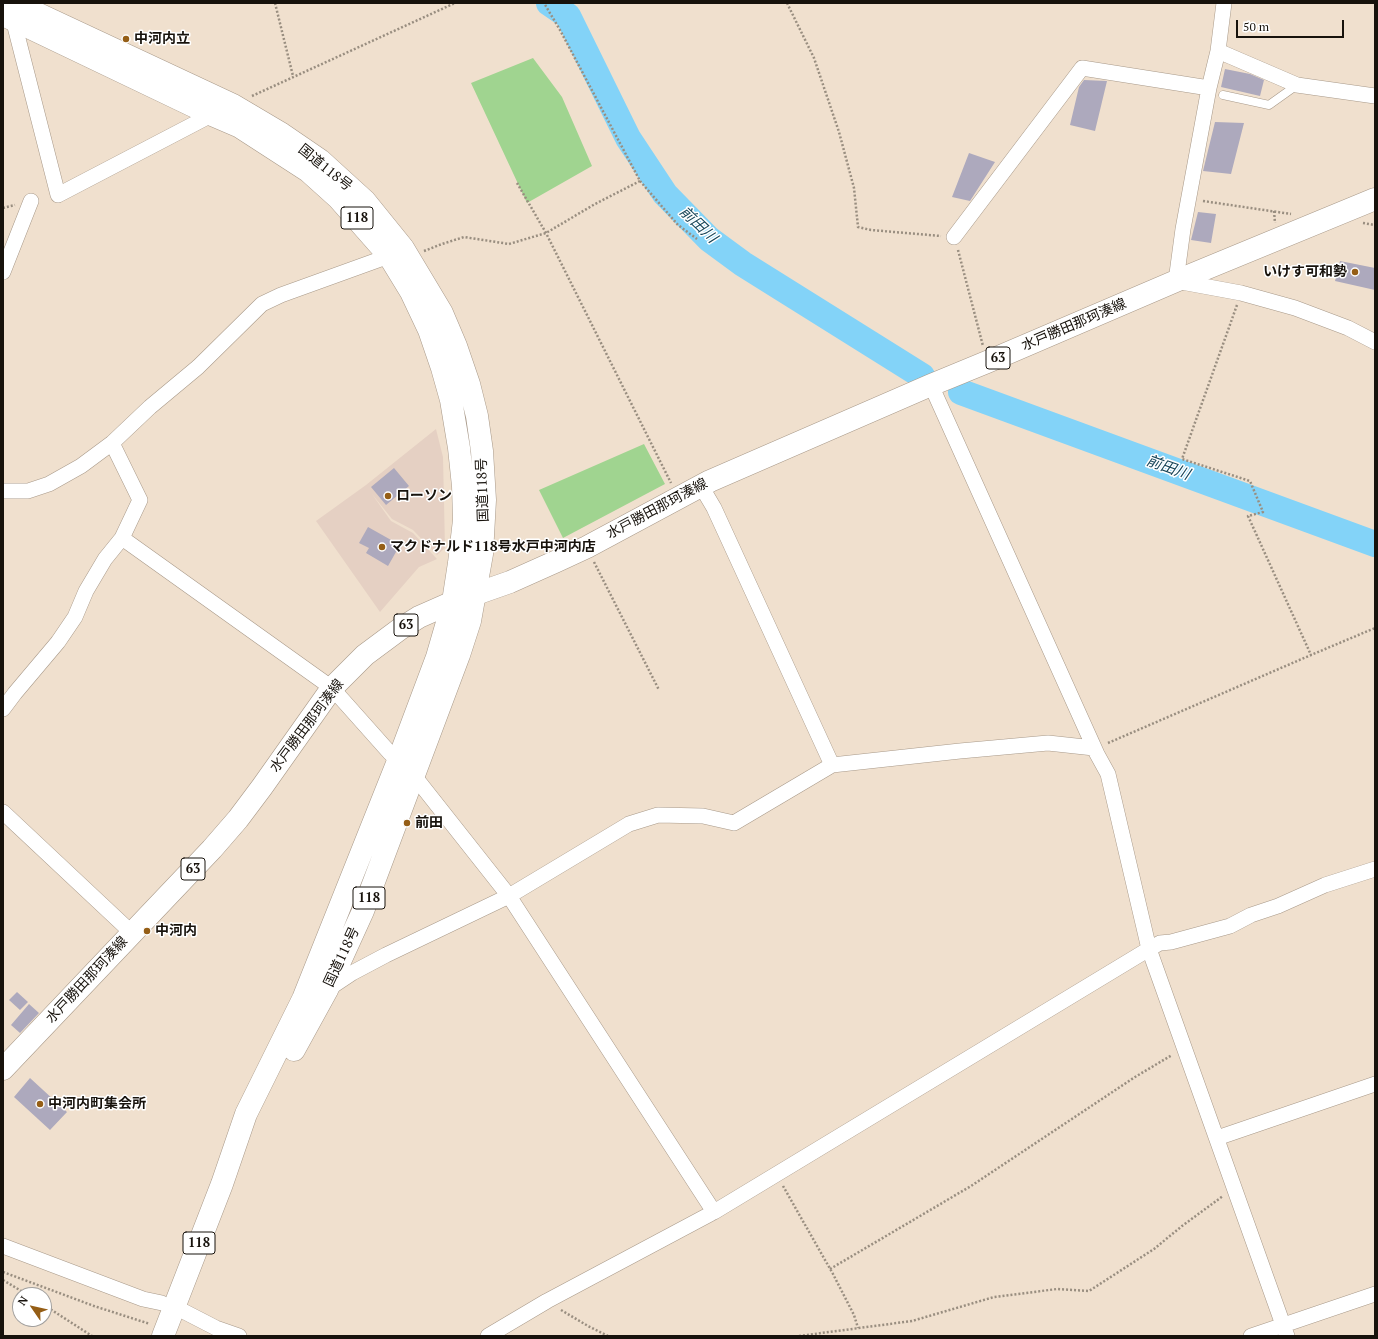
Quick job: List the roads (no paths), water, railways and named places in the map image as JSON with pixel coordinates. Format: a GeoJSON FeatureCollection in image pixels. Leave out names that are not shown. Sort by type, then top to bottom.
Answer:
{"type":"FeatureCollection","features":[{"type":"Feature","properties":{"kind":"main road","name":"国道118号"},"geometry":{"type":"LineString","coordinates":[[10,10],[233,105],[282,134],[320,160],[365,201],[442,313],[456,346],[469,384],[477,416],[482,451],[485,500],[482,554],[470,621],[460,655],[363,911],[327,990],[256,1115],[222,1184]]}},
{"type":"Feature","properties":{"kind":"main road","name":"国道118号"},"geometry":{"type":"LineString","coordinates":[[10,10],[212,115],[240,127],[308,171],[353,213],[401,254],[411,292],[429,330],[451,400],[459,448],[463,486],[464,520],[459,563],[453,602],[433,668],[398,761],[303,999],[246,1114],[222,1184],[173,1305],[164,1332]]}},
{"type":"Feature","properties":{"kind":"main road","name":"水戸勝田那珂湊線"},"geometry":{"type":"LineString","coordinates":[[3,1069],[212,849],[238,819],[332,688],[365,655],[387,637],[419,617],[453,602],[527,576],[587,547],[701,486],[931,385],[1176,281],[1375,199]]}},
{"type":"Feature","properties":{"kind":"street"},"geometry":{"type":"LineString","coordinates":[[1224,3],[1218,51],[1209,88],[1188,199],[1176,281],[1241,294],[1295,308],[1348,328],[1375,342]]}},
{"type":"Feature","properties":{"kind":"street"},"geometry":{"type":"LineString","coordinates":[[10,10],[58,195],[233,105]]}},
{"type":"Feature","properties":{"kind":"street"},"geometry":{"type":"LineString","coordinates":[[1218,51],[1297,85],[1375,96]]}},
{"type":"Feature","properties":{"kind":"street"},"geometry":{"type":"LineString","coordinates":[[954,237],[1082,68],[1209,88]]}},
{"type":"Feature","properties":{"kind":"street"},"geometry":{"type":"LineString","coordinates":[[3,272],[31,201]]}},
{"type":"Feature","properties":{"kind":"street"},"geometry":{"type":"LineString","coordinates":[[3,492],[28,491],[50,484],[82,466],[112,443],[150,407],[198,367],[262,304],[281,295],[401,254]]}},
{"type":"Feature","properties":{"kind":"street"},"geometry":{"type":"LineString","coordinates":[[931,385],[1094,748],[1108,774],[1149,949],[1285,1330]]}},
{"type":"Feature","properties":{"kind":"street"},"geometry":{"type":"LineString","coordinates":[[3,709],[58,642],[75,617],[86,591],[105,559],[122,538],[140,500],[112,443]]}},
{"type":"Feature","properties":{"kind":"street"},"geometry":{"type":"LineString","coordinates":[[701,486],[714,508],[832,766]]}},
{"type":"Feature","properties":{"kind":"street"},"geometry":{"type":"LineString","coordinates":[[122,538],[332,688],[389,752],[415,777],[509,896],[714,1212]]}},
{"type":"Feature","properties":{"kind":"street"},"geometry":{"type":"LineString","coordinates":[[303,999],[327,990],[352,973],[386,955],[509,896],[629,824],[658,815],[703,816],[734,823],[832,766],[960,751],[1048,743],[1094,748]]}},
{"type":"Feature","properties":{"kind":"street"},"geometry":{"type":"LineString","coordinates":[[3,812],[132,932]]}},
{"type":"Feature","properties":{"kind":"street"},"geometry":{"type":"LineString","coordinates":[[488,1336],[547,1301],[714,1212],[1160,943],[1171,942],[1230,926],[1252,915],[1278,906],[1325,885],[1375,869]]}},
{"type":"Feature","properties":{"kind":"street"},"geometry":{"type":"LineString","coordinates":[[1217,1138],[1375,1084]]}},
{"type":"Feature","properties":{"kind":"street"},"geometry":{"type":"LineString","coordinates":[[3,1246],[143,1299],[173,1305],[216,1328],[239,1336]]}},
{"type":"Feature","properties":{"kind":"street"},"geometry":{"type":"LineString","coordinates":[[1251,1336],[1285,1330],[1375,1294]]}},
{"type":"Feature","properties":{"kind":"lane"},"geometry":{"type":"LineString","coordinates":[[1224,95],[1269,105],[1297,85]]}},
{"type":"Feature","properties":{"kind":"waterway","name":"前田川"},"geometry":{"type":"LineString","coordinates":[[549,3],[568,16],[628,138],[665,194],[709,239],[743,264],[922,376]]}},
{"type":"Feature","properties":{"kind":"waterway","name":"前田川"},"geometry":{"type":"LineString","coordinates":[[961,392],[1375,544]]}},
{"type":"Feature","properties":{"kind":"place","name":"中河内立"},"geometry":{"type":"Point","coordinates":[126,39]}},
{"type":"Feature","properties":{"kind":"place","name":"いけす可和勢"},"geometry":{"type":"Point","coordinates":[1355,272]}},
{"type":"Feature","properties":{"kind":"place","name":"ローソン"},"geometry":{"type":"Point","coordinates":[388,496]}},
{"type":"Feature","properties":{"kind":"place","name":"マクドナルド118号水戸中河内店"},"geometry":{"type":"Point","coordinates":[382,547]}},
{"type":"Feature","properties":{"kind":"place","name":"前田"},"geometry":{"type":"Point","coordinates":[407,823]}},
{"type":"Feature","properties":{"kind":"place","name":"中河内"},"geometry":{"type":"Point","coordinates":[147,931]}},
{"type":"Feature","properties":{"kind":"place","name":"中河内町集会所"},"geometry":{"type":"Point","coordinates":[40,1104]}}]}
